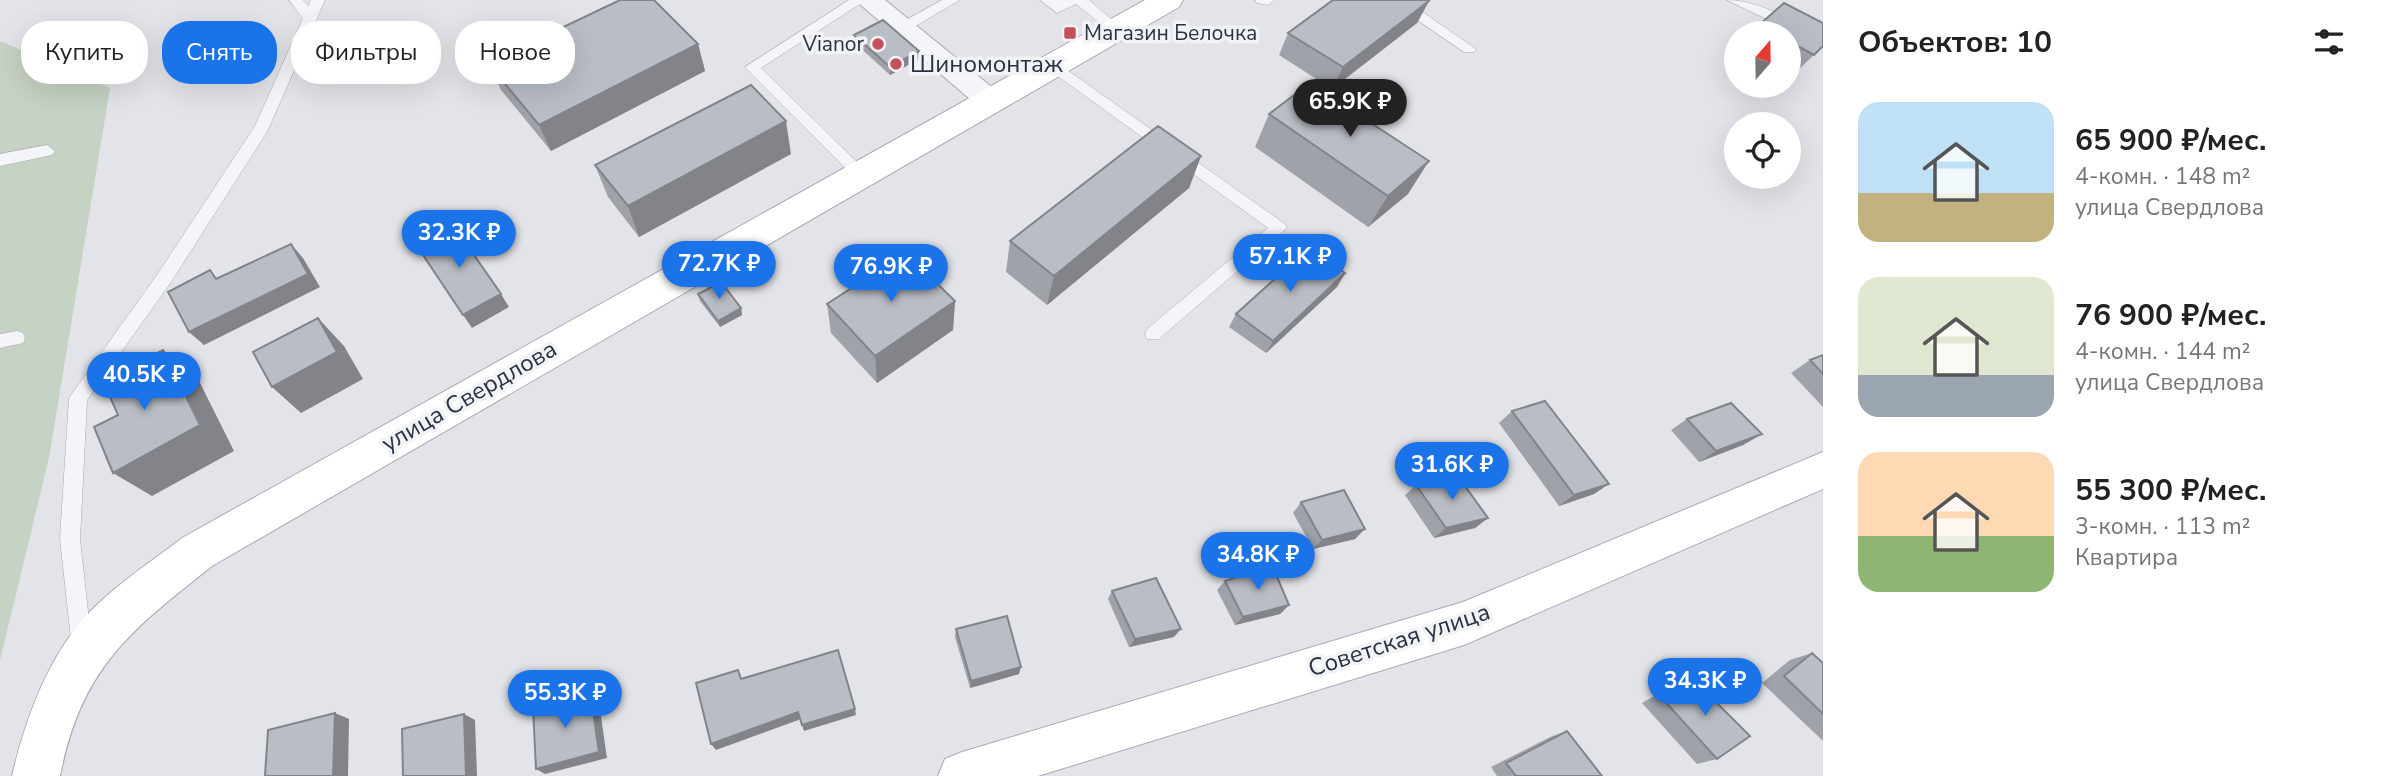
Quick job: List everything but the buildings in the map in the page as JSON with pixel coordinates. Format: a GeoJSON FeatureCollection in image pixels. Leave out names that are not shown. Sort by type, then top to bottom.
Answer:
{"type":"FeatureCollection","features":[{"type":"Feature","properties":{"kind":"main road","name":"улица Свердлова"},"geometry":{"type":"LineString","coordinates":[[36,776],[43,738],[83,655],[133,602],[197,552],[859,173],[1166,1]]}},
{"type":"Feature","properties":{"kind":"main road","name":"Советская улица"},"geometry":{"type":"LineString","coordinates":[[962,776],[1464,623],[1823,470]]}},
{"type":"Feature","properties":{"kind":"street"},"geometry":{"type":"LineString","coordinates":[[868,0],[989,100]]}},
{"type":"Feature","properties":{"kind":"lane"},"geometry":{"type":"LineString","coordinates":[[296,0],[310,18]]}},
{"type":"Feature","properties":{"kind":"lane"},"geometry":{"type":"LineString","coordinates":[[83,655],[70,540],[78,398],[163,280],[262,128],[318,0]]}},
{"type":"Feature","properties":{"kind":"lane"},"geometry":{"type":"LineString","coordinates":[[859,0],[751,67],[859,173]]}},
{"type":"Feature","properties":{"kind":"lane"},"geometry":{"type":"LineString","coordinates":[[902,28],[953,0]]}},
{"type":"Feature","properties":{"kind":"lane"},"geometry":{"type":"LineString","coordinates":[[1047,0],[1057,8],[1073,0]]}},
{"type":"Feature","properties":{"kind":"lane"},"geometry":{"type":"LineString","coordinates":[[1080,0],[1116,29]]}},
{"type":"Feature","properties":{"kind":"lane"},"geometry":{"type":"LineString","coordinates":[[1262,0],[1268,0]]}},
{"type":"Feature","properties":{"kind":"lane"},"geometry":{"type":"LineString","coordinates":[[1395,0],[1469,49]]}},
{"type":"Feature","properties":{"kind":"lane"},"geometry":{"type":"LineString","coordinates":[[1734,0],[1800,30],[1823,34]]}},
{"type":"Feature","properties":{"kind":"lane"},"geometry":{"type":"LineString","coordinates":[[1053,65],[1279,228],[1153,334]]}},
{"type":"Feature","properties":{"kind":"lane"},"geometry":{"type":"LineString","coordinates":[[0,160],[47,150]]}},
{"type":"Feature","properties":{"kind":"green space"},"geometry":{"type":"Polygon","coordinates":[[[0,41],[21,50],[21,84],[101,84],[110,88],[49,458],[0,660],[0,41]]]}},
{"type":"Feature","properties":{"kind":"place","name":"Магазин Белочка"},"geometry":{"type":"Point","coordinates":[1070,33]}},
{"type":"Feature","properties":{"kind":"place","name":"Vianor"},"geometry":{"type":"Point","coordinates":[878,44]}},
{"type":"Feature","properties":{"kind":"place","name":"Шиномонтаж"},"geometry":{"type":"Point","coordinates":[896,64]}}]}
